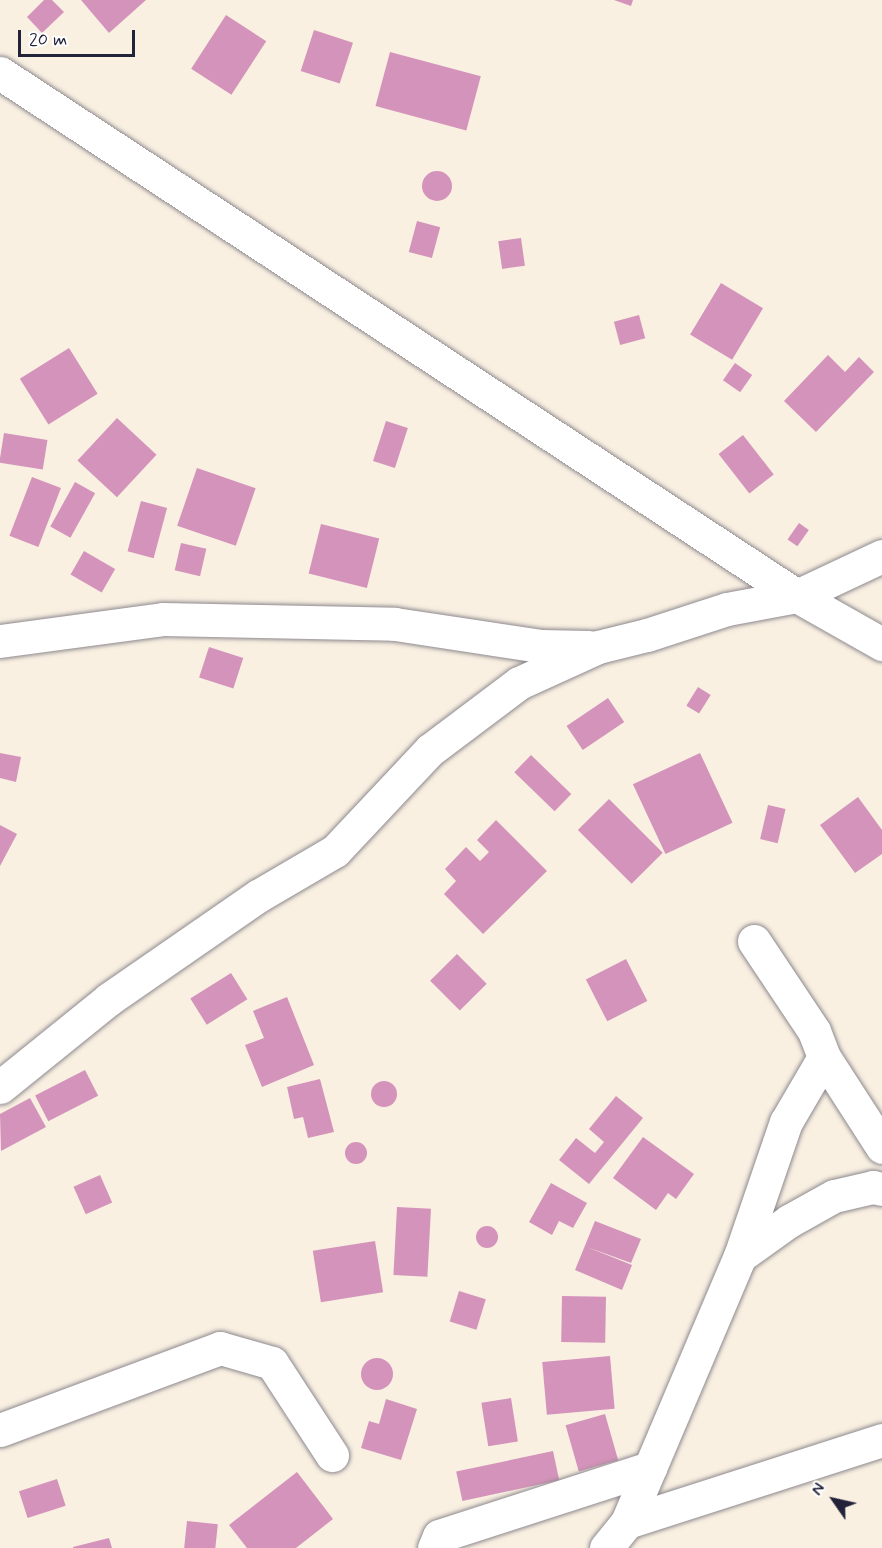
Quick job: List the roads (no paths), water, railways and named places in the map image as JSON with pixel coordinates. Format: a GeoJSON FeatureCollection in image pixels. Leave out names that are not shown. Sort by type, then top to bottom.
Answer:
{"type":"FeatureCollection","features":[{"type":"Feature","properties":{"kind":"street"},"geometry":{"type":"LineString","coordinates":[[0,73],[797,596],[882,644]]}},
{"type":"Feature","properties":{"kind":"street"},"geometry":{"type":"LineString","coordinates":[[0,1087],[110,999],[258,896],[335,851],[430,750],[519,683],[598,647],[647,635],[727,609],[797,596],[882,556]]}},
{"type":"Feature","properties":{"kind":"street"},"geometry":{"type":"LineString","coordinates":[[0,641],[163,619],[395,624],[541,646],[598,647]]}},
{"type":"Feature","properties":{"kind":"street"},"geometry":{"type":"LineString","coordinates":[[754,941],[814,1031],[824,1056],[882,1146]]}},
{"type":"Feature","properties":{"kind":"street"},"geometry":{"type":"LineString","coordinates":[[606,1548],[627,1522],[740,1256],[786,1122],[824,1056]]}},
{"type":"Feature","properties":{"kind":"street"},"geometry":{"type":"LineString","coordinates":[[740,1256],[789,1221],[834,1196],[873,1187],[882,1189]]}},
{"type":"Feature","properties":{"kind":"street"},"geometry":{"type":"LineString","coordinates":[[0,1430],[220,1348],[272,1364],[332,1455]]}},
{"type":"Feature","properties":{"kind":"street"},"geometry":{"type":"LineString","coordinates":[[627,1522],[882,1440]]}},
{"type":"Feature","properties":{"kind":"street"},"geometry":{"type":"LineString","coordinates":[[434,1548],[439,1536],[650,1468]]}}]}
